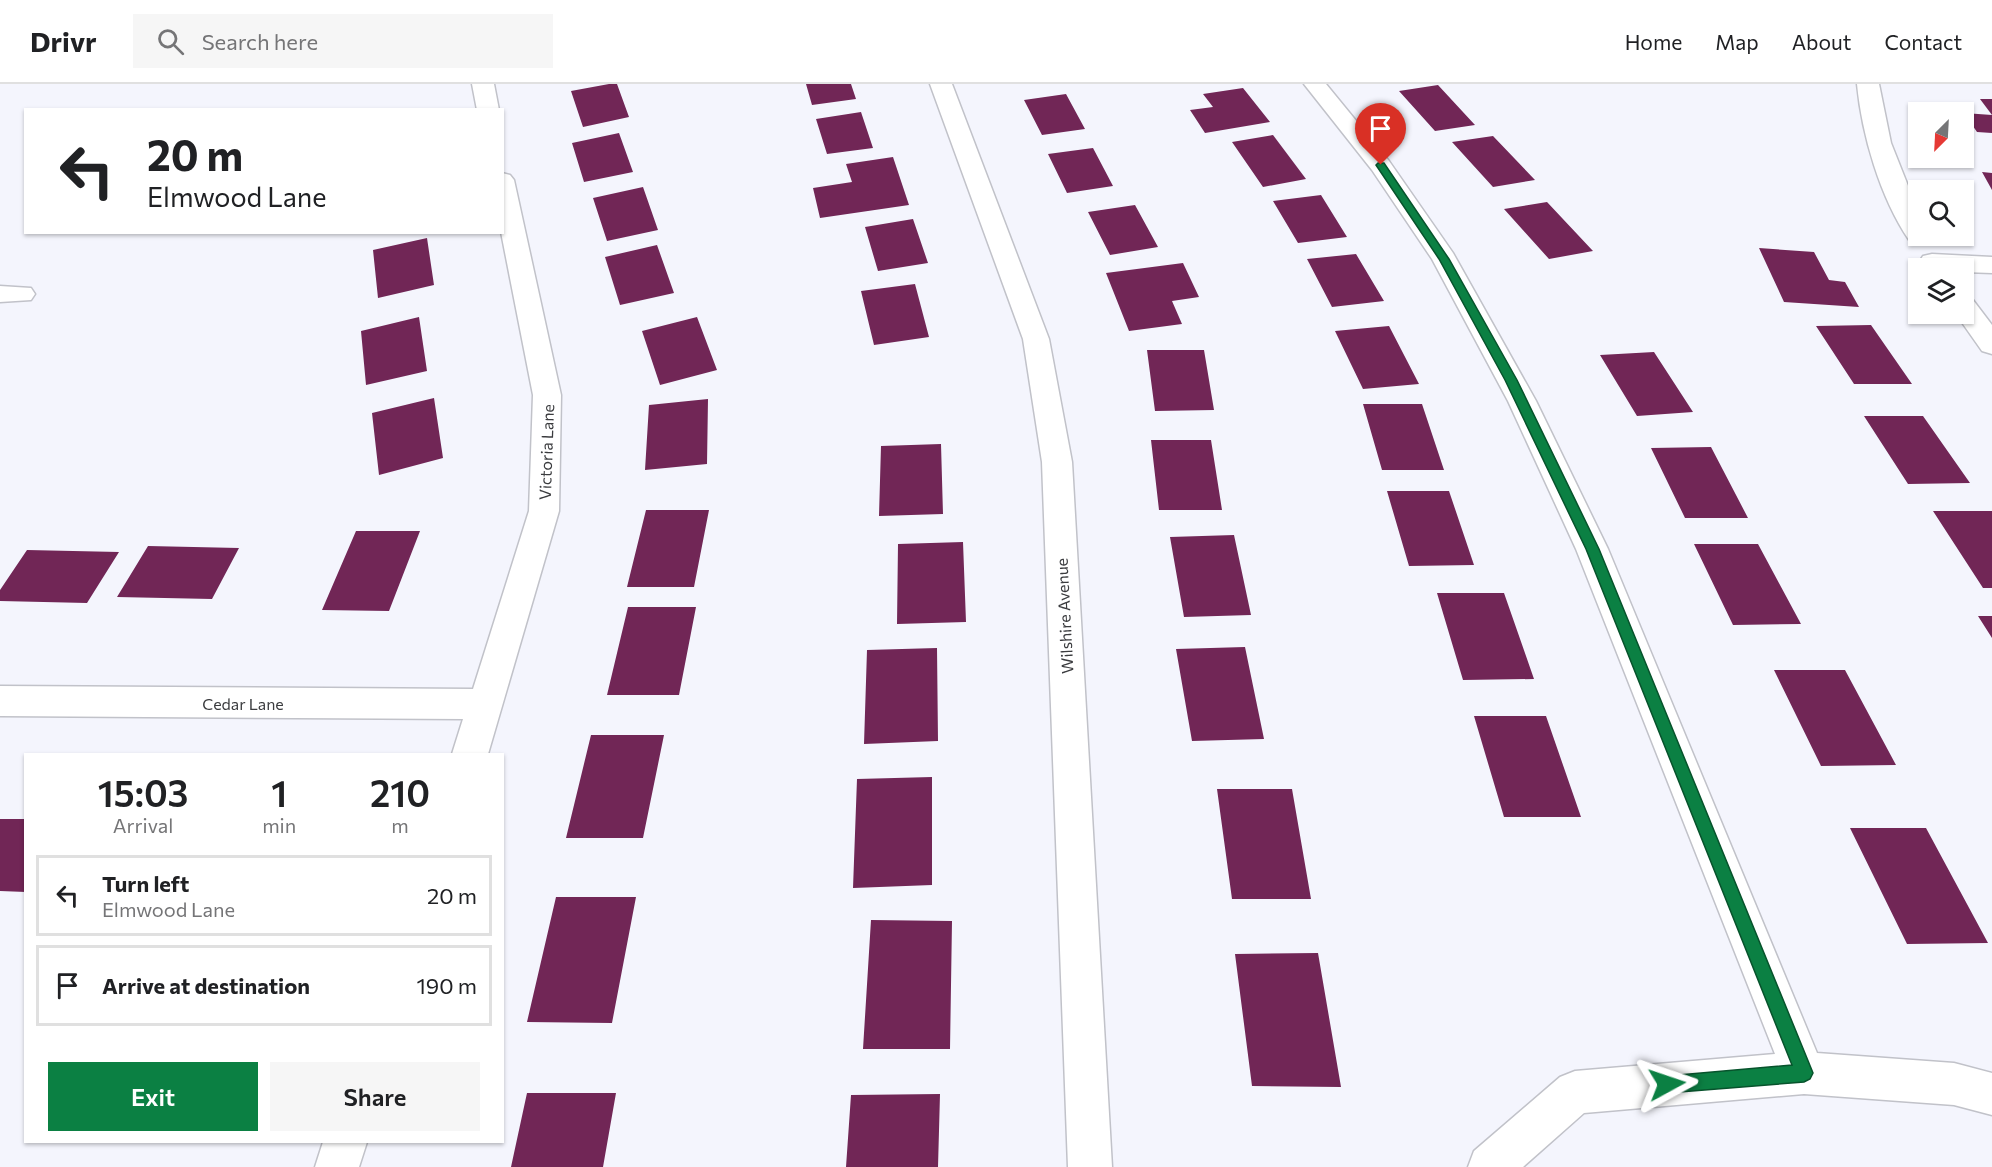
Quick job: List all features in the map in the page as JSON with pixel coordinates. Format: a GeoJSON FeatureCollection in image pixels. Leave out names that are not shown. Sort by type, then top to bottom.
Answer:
{"type":"FeatureCollection","features":[{"type":"Feature","properties":{"kind":"street"},"geometry":{"type":"LineString","coordinates":[[483,84],[488,108]]}},
{"type":"Feature","properties":{"kind":"street","name":"Wilshire Avenue"},"geometry":{"type":"LineString","coordinates":[[941,84],[1036,339],[1057,462],[1090,1167]]}},
{"type":"Feature","properties":{"kind":"street"},"geometry":{"type":"LineString","coordinates":[[1315,84],[1381,165],[1444,259],[1522,401],[1592,549],[1804,1073]]}},
{"type":"Feature","properties":{"kind":"street"},"geometry":{"type":"LineString","coordinates":[[1868,84],[1870,115],[1893,184],[1908,215]]}},
{"type":"Feature","properties":{"kind":"street","name":"Victoria Lane"},"geometry":{"type":"LineString","coordinates":[[470,753],[544,511],[547,395],[504,190]]}},
{"type":"Feature","properties":{"kind":"street"},"geometry":{"type":"LineString","coordinates":[[1974,266],[1992,266]]}},
{"type":"Feature","properties":{"kind":"street"},"geometry":{"type":"LineString","coordinates":[[1974,320],[1992,345]]}},
{"type":"Feature","properties":{"kind":"street","name":"Cedar Lane"},"geometry":{"type":"LineString","coordinates":[[0,701],[486,704]]}},
{"type":"Feature","properties":{"kind":"street"},"geometry":{"type":"LineString","coordinates":[[1490,1167],[1575,1092],[1804,1073],[1954,1084],[1992,1094]]}},
{"type":"Feature","properties":{"kind":"street"},"geometry":{"type":"LineString","coordinates":[[337,1167],[345,1143]]}},
{"type":"Feature","properties":{"kind":"building"},"geometry":{"type":"Polygon","coordinates":[[[617,84],[629,117],[583,127],[571,91],[617,84]]]}},
{"type":"Feature","properties":{"kind":"building"},"geometry":{"type":"Polygon","coordinates":[[[806,84],[851,84],[856,99],[812,105],[806,84]]]}},
{"type":"Feature","properties":{"kind":"building"},"geometry":{"type":"Polygon","coordinates":[[[1438,85],[1475,125],[1435,131],[1399,91],[1438,85]]]}},
{"type":"Feature","properties":{"kind":"building"},"geometry":{"type":"Polygon","coordinates":[[[1243,88],[1270,122],[1205,133],[1190,110],[1213,107],[1203,94],[1243,88]]]}},
{"type":"Feature","properties":{"kind":"building"},"geometry":{"type":"Polygon","coordinates":[[[1066,94],[1085,129],[1042,135],[1024,100],[1066,94]]]}},
{"type":"Feature","properties":{"kind":"building"},"geometry":{"type":"Polygon","coordinates":[[[1980,99],[1992,99],[1992,115],[1980,99]]]}},
{"type":"Feature","properties":{"kind":"building"},"geometry":{"type":"Polygon","coordinates":[[[861,112],[873,148],[827,154],[816,119],[861,112]]]}},
{"type":"Feature","properties":{"kind":"building"},"geometry":{"type":"Polygon","coordinates":[[[1974,114],[1992,115],[1992,133],[1977,132],[1974,128],[1974,114]]]}},
{"type":"Feature","properties":{"kind":"building"},"geometry":{"type":"Polygon","coordinates":[[[619,133],[633,172],[584,182],[572,143],[619,133]]]}},
{"type":"Feature","properties":{"kind":"building"},"geometry":{"type":"Polygon","coordinates":[[[1273,135],[1306,179],[1263,187],[1232,142],[1273,135]]]}},
{"type":"Feature","properties":{"kind":"building"},"geometry":{"type":"Polygon","coordinates":[[[1493,136],[1535,180],[1493,187],[1452,142],[1493,136]]]}},
{"type":"Feature","properties":{"kind":"building"},"geometry":{"type":"Polygon","coordinates":[[[1093,148],[1113,186],[1067,193],[1048,154],[1093,148]]]}},
{"type":"Feature","properties":{"kind":"building"},"geometry":{"type":"Polygon","coordinates":[[[893,157],[909,205],[820,218],[813,188],[852,182],[846,164],[893,157]]]}},
{"type":"Feature","properties":{"kind":"building"},"geometry":{"type":"Polygon","coordinates":[[[1982,172],[1992,173],[1992,190],[1982,172]]]}},
{"type":"Feature","properties":{"kind":"building"},"geometry":{"type":"Polygon","coordinates":[[[643,187],[658,230],[607,241],[593,198],[643,187]]]}},
{"type":"Feature","properties":{"kind":"building"},"geometry":{"type":"Polygon","coordinates":[[[1321,195],[1347,237],[1298,243],[1273,201],[1321,195]]]}},
{"type":"Feature","properties":{"kind":"building"},"geometry":{"type":"Polygon","coordinates":[[[1547,202],[1593,251],[1549,259],[1504,209],[1547,202]]]}},
{"type":"Feature","properties":{"kind":"building"},"geometry":{"type":"Polygon","coordinates":[[[1135,205],[1158,247],[1110,255],[1088,212],[1135,205]]]}},
{"type":"Feature","properties":{"kind":"building"},"geometry":{"type":"Polygon","coordinates":[[[913,219],[928,263],[878,271],[865,227],[913,219]]]}},
{"type":"Feature","properties":{"kind":"building"},"geometry":{"type":"Polygon","coordinates":[[[427,238],[434,285],[378,298],[373,250],[427,238]]]}},
{"type":"Feature","properties":{"kind":"building"},"geometry":{"type":"Polygon","coordinates":[[[657,245],[674,293],[620,305],[605,257],[657,245]]]}},
{"type":"Feature","properties":{"kind":"building"},"geometry":{"type":"Polygon","coordinates":[[[1759,248],[1814,252],[1829,280],[1845,282],[1859,307],[1784,302],[1759,248]]]}},
{"type":"Feature","properties":{"kind":"building"},"geometry":{"type":"Polygon","coordinates":[[[1356,254],[1384,301],[1332,307],[1307,259],[1356,254]]]}},
{"type":"Feature","properties":{"kind":"building"},"geometry":{"type":"Polygon","coordinates":[[[1183,263],[1199,297],[1172,301],[1182,324],[1129,331],[1106,273],[1183,263]]]}},
{"type":"Feature","properties":{"kind":"building"},"geometry":{"type":"Polygon","coordinates":[[[915,284],[929,337],[874,345],[861,291],[915,284]]]}},
{"type":"Feature","properties":{"kind":"building"},"geometry":{"type":"Polygon","coordinates":[[[419,317],[427,371],[366,385],[361,331],[419,317]]]}},
{"type":"Feature","properties":{"kind":"building"},"geometry":{"type":"Polygon","coordinates":[[[697,317],[717,370],[660,385],[642,331],[697,317]]]}},
{"type":"Feature","properties":{"kind":"building"},"geometry":{"type":"Polygon","coordinates":[[[1871,325],[1912,384],[1854,384],[1816,326],[1871,325]]]}},
{"type":"Feature","properties":{"kind":"building"},"geometry":{"type":"Polygon","coordinates":[[[1389,326],[1419,384],[1363,389],[1335,331],[1389,326]]]}},
{"type":"Feature","properties":{"kind":"building"},"geometry":{"type":"Polygon","coordinates":[[[1147,350],[1204,350],[1214,410],[1155,411],[1147,350]]]}},
{"type":"Feature","properties":{"kind":"building"},"geometry":{"type":"Polygon","coordinates":[[[1654,352],[1693,412],[1637,416],[1600,355],[1654,352]]]}},
{"type":"Feature","properties":{"kind":"building"},"geometry":{"type":"Polygon","coordinates":[[[434,398],[443,458],[379,475],[372,413],[434,398]]]}},
{"type":"Feature","properties":{"kind":"building"},"geometry":{"type":"Polygon","coordinates":[[[708,399],[707,464],[645,470],[649,405],[708,399]]]}},
{"type":"Feature","properties":{"kind":"building"},"geometry":{"type":"Polygon","coordinates":[[[1363,404],[1422,404],[1444,470],[1382,470],[1363,404]]]}},
{"type":"Feature","properties":{"kind":"building"},"geometry":{"type":"Polygon","coordinates":[[[1864,416],[1923,416],[1970,483],[1908,484],[1864,416]]]}},
{"type":"Feature","properties":{"kind":"building"},"geometry":{"type":"Polygon","coordinates":[[[1151,440],[1211,440],[1222,510],[1159,510],[1151,440]]]}},
{"type":"Feature","properties":{"kind":"building"},"geometry":{"type":"Polygon","coordinates":[[[941,444],[943,514],[879,516],[881,446],[941,444]]]}},
{"type":"Feature","properties":{"kind":"building"},"geometry":{"type":"Polygon","coordinates":[[[1711,447],[1748,518],[1685,518],[1651,448],[1711,447]]]}},
{"type":"Feature","properties":{"kind":"building"},"geometry":{"type":"Polygon","coordinates":[[[1387,491],[1449,491],[1474,565],[1409,566],[1387,491]]]}},
{"type":"Feature","properties":{"kind":"building"},"geometry":{"type":"Polygon","coordinates":[[[646,510],[709,510],[694,587],[627,587],[646,510]]]}},
{"type":"Feature","properties":{"kind":"building"},"geometry":{"type":"Polygon","coordinates":[[[1933,511],[1992,511],[1992,588],[1983,588],[1933,511]]]}},
{"type":"Feature","properties":{"kind":"building"},"geometry":{"type":"Polygon","coordinates":[[[356,531],[420,531],[389,611],[322,610],[356,531]]]}},
{"type":"Feature","properties":{"kind":"building"},"geometry":{"type":"Polygon","coordinates":[[[1234,535],[1251,615],[1184,617],[1170,537],[1234,535]]]}},
{"type":"Feature","properties":{"kind":"building"},"geometry":{"type":"Polygon","coordinates":[[[963,542],[966,622],[897,624],[898,544],[963,542]]]}},
{"type":"Feature","properties":{"kind":"building"},"geometry":{"type":"Polygon","coordinates":[[[1694,544],[1758,544],[1801,624],[1733,625],[1694,544]]]}},
{"type":"Feature","properties":{"kind":"building"},"geometry":{"type":"Polygon","coordinates":[[[148,546],[239,548],[212,599],[117,597],[148,546]]]}},
{"type":"Feature","properties":{"kind":"building"},"geometry":{"type":"Polygon","coordinates":[[[27,550],[119,552],[87,603],[0,601],[0,590],[27,550]]]}},
{"type":"Feature","properties":{"kind":"building"},"geometry":{"type":"Polygon","coordinates":[[[1437,593],[1504,593],[1534,679],[1463,680],[1437,593]]]}},
{"type":"Feature","properties":{"kind":"building"},"geometry":{"type":"Polygon","coordinates":[[[628,607],[696,607],[679,695],[607,695],[628,607]]]}},
{"type":"Feature","properties":{"kind":"building"},"geometry":{"type":"Polygon","coordinates":[[[1978,616],[1992,616],[1992,638],[1978,616]]]}},
{"type":"Feature","properties":{"kind":"building"},"geometry":{"type":"Polygon","coordinates":[[[1245,647],[1264,739],[1192,741],[1176,649],[1245,647]]]}},
{"type":"Feature","properties":{"kind":"building"},"geometry":{"type":"Polygon","coordinates":[[[937,648],[938,741],[864,744],[867,650],[937,648]]]}},
{"type":"Feature","properties":{"kind":"building"},"geometry":{"type":"Polygon","coordinates":[[[1774,670],[1845,670],[1896,765],[1821,766],[1774,670]]]}},
{"type":"Feature","properties":{"kind":"building"},"geometry":{"type":"Polygon","coordinates":[[[1474,716],[1546,716],[1581,817],[1504,817],[1474,716]]]}},
{"type":"Feature","properties":{"kind":"building"},"geometry":{"type":"Polygon","coordinates":[[[591,735],[664,735],[643,838],[566,838],[591,735]]]}},
{"type":"Feature","properties":{"kind":"building"},"geometry":{"type":"Polygon","coordinates":[[[932,777],[932,885],[853,888],[857,779],[932,777]]]}},
{"type":"Feature","properties":{"kind":"building"},"geometry":{"type":"Polygon","coordinates":[[[1217,789],[1292,789],[1311,899],[1232,899],[1217,789]]]}},
{"type":"Feature","properties":{"kind":"building"},"geometry":{"type":"Polygon","coordinates":[[[0,819],[24,819],[24,892],[0,891],[0,819]]]}},
{"type":"Feature","properties":{"kind":"building"},"geometry":{"type":"Polygon","coordinates":[[[1850,828],[1926,828],[1988,943],[1907,944],[1850,828]]]}},
{"type":"Feature","properties":{"kind":"building"},"geometry":{"type":"Polygon","coordinates":[[[556,897],[636,897],[612,1023],[527,1022],[556,897]]]}},
{"type":"Feature","properties":{"kind":"building"},"geometry":{"type":"Polygon","coordinates":[[[871,920],[952,921],[950,1049],[863,1049],[871,920]]]}},
{"type":"Feature","properties":{"kind":"building"},"geometry":{"type":"Polygon","coordinates":[[[1318,953],[1341,1087],[1252,1086],[1235,954],[1318,953]]]}},
{"type":"Feature","properties":{"kind":"building"},"geometry":{"type":"Polygon","coordinates":[[[527,1093],[616,1093],[603,1167],[511,1167],[527,1093]]]}},
{"type":"Feature","properties":{"kind":"building"},"geometry":{"type":"Polygon","coordinates":[[[940,1094],[938,1167],[846,1167],[851,1095],[940,1094]]]}},
{"type":"Feature","properties":{"kind":"route"},"geometry":{"type":"LineString","coordinates":[[1381,165],[1444,259],[1511,380],[1592,549],[1804,1073],[1667,1084]]}}]}
